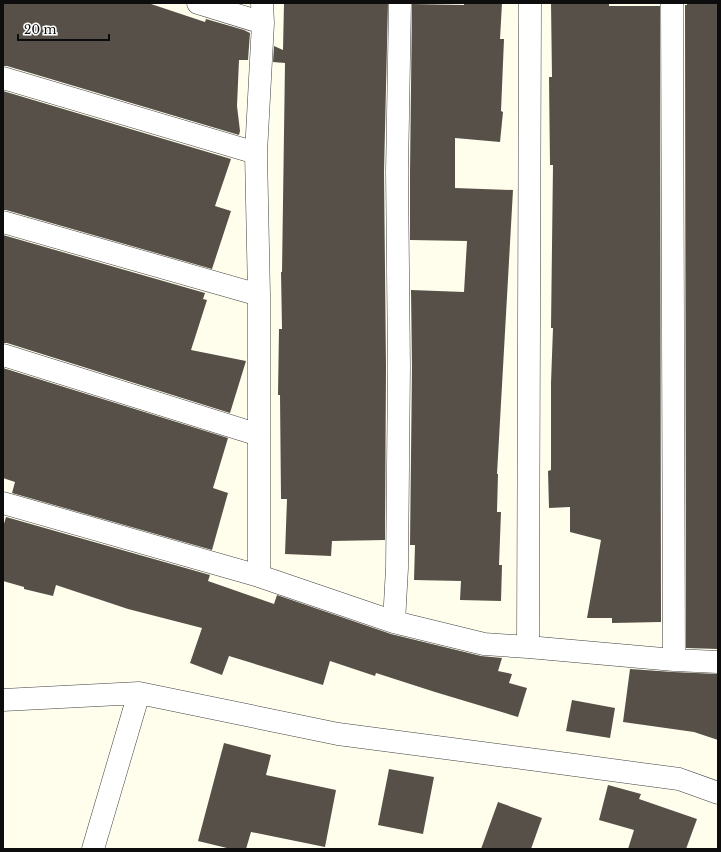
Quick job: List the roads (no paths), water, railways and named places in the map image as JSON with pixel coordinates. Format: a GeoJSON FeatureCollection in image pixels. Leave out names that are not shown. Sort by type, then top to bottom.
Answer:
{"type":"FeatureCollection","features":[{"type":"Feature","properties":{"kind":"street"},"geometry":{"type":"LineString","coordinates":[[198,3],[263,13],[256,153],[260,295],[259,576]]}},
{"type":"Feature","properties":{"kind":"street"},"geometry":{"type":"LineString","coordinates":[[394,622],[397,568],[399,367],[397,172],[400,3]]}},
{"type":"Feature","properties":{"kind":"street"},"geometry":{"type":"LineString","coordinates":[[528,647],[530,3]]}},
{"type":"Feature","properties":{"kind":"street"},"geometry":{"type":"LineString","coordinates":[[672,3],[674,660]]}},
{"type":"Feature","properties":{"kind":"street"},"geometry":{"type":"LineString","coordinates":[[3,78],[256,153]]}},
{"type":"Feature","properties":{"kind":"street"},"geometry":{"type":"LineString","coordinates":[[3,222],[260,295]]}},
{"type":"Feature","properties":{"kind":"street"},"geometry":{"type":"LineString","coordinates":[[3,356],[259,435]]}},
{"type":"Feature","properties":{"kind":"street"},"geometry":{"type":"LineString","coordinates":[[3,503],[259,576],[394,622],[484,644],[674,660],[718,662]]}},
{"type":"Feature","properties":{"kind":"street"},"geometry":{"type":"LineString","coordinates":[[93,849],[139,694]]}},
{"type":"Feature","properties":{"kind":"street"},"geometry":{"type":"LineString","coordinates":[[3,700],[139,694],[338,734],[679,779],[718,793]]}}]}
